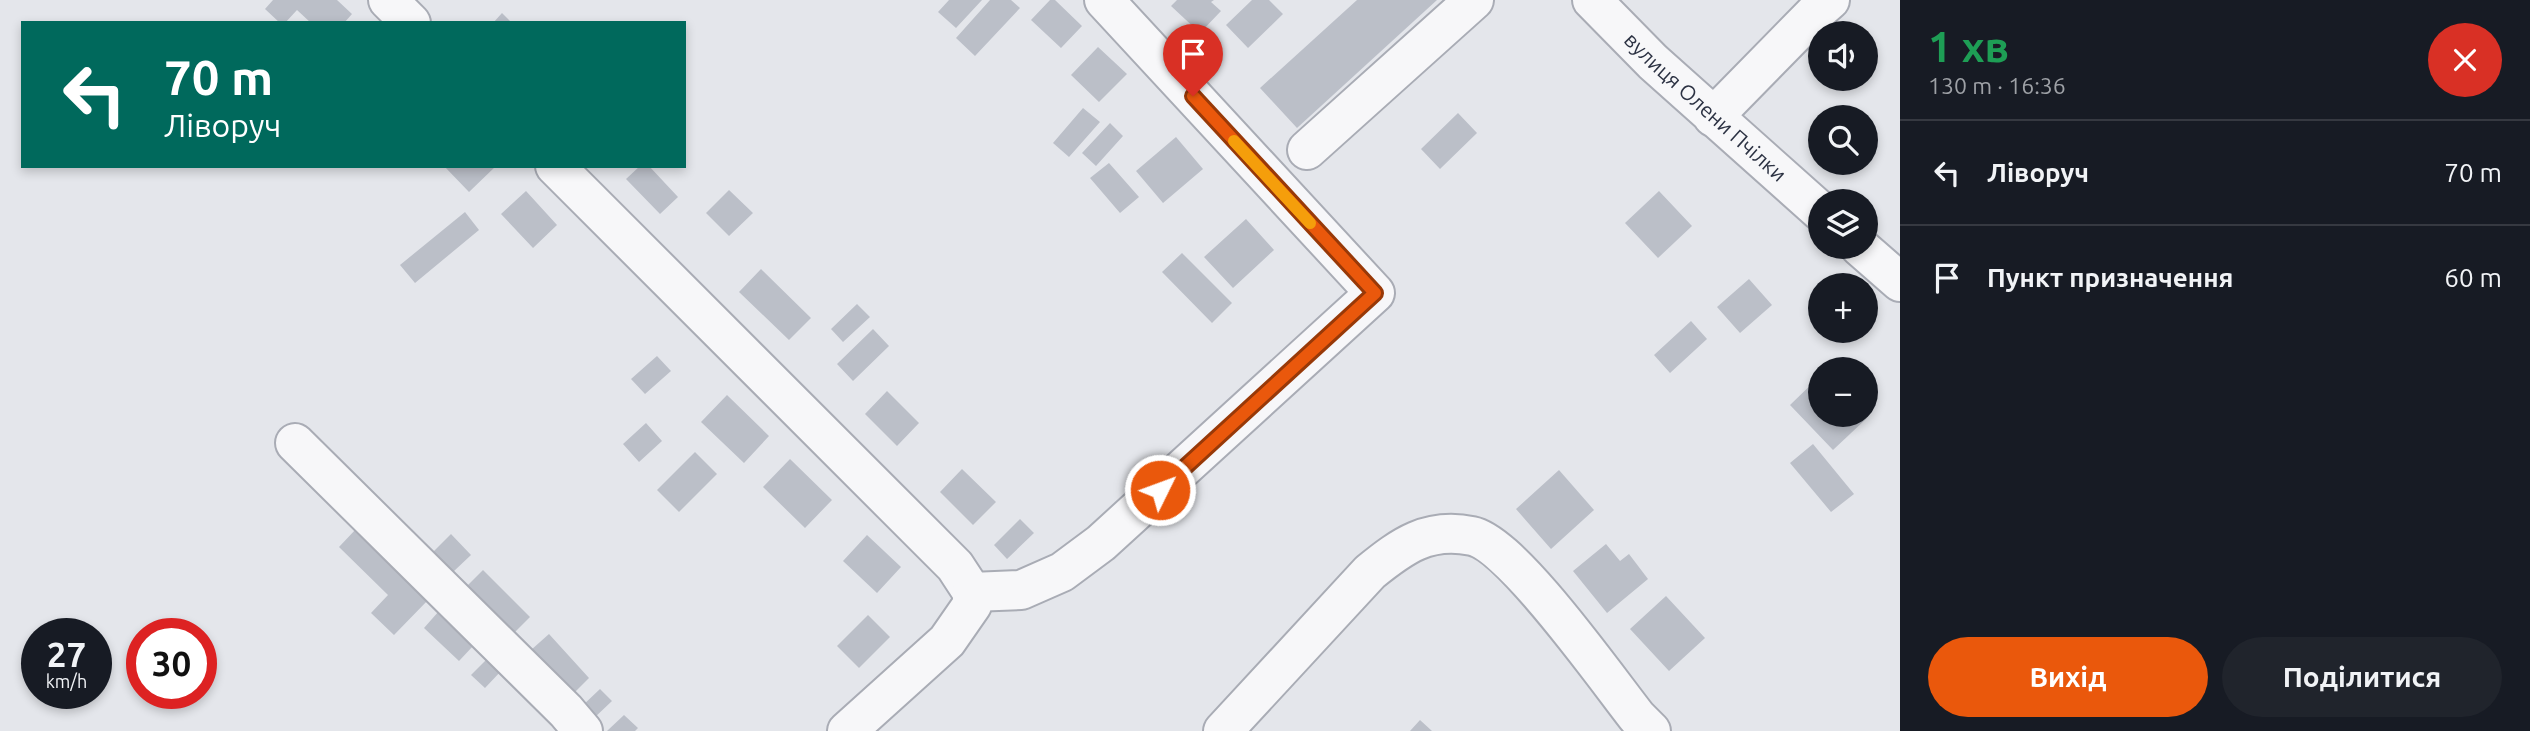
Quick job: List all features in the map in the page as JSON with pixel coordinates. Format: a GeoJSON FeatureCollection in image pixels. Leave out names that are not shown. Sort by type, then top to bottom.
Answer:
{"type":"FeatureCollection","features":[{"type":"Feature","properties":{"kind":"street"},"geometry":{"type":"LineString","coordinates":[[388,0],[409,21]]}},
{"type":"Feature","properties":{"kind":"street"},"geometry":{"type":"LineString","coordinates":[[972,592],[1021,590],[1062,572],[1101,543],[1375,293],[1104,0]]}},
{"type":"Feature","properties":{"kind":"street"},"geometry":{"type":"LineString","coordinates":[[1307,150],[1474,0]]}},
{"type":"Feature","properties":{"kind":"street","name":"вулиця Олени Пчілки"},"geometry":{"type":"LineString","coordinates":[[1592,0],[1653,62],[1808,200]]}},
{"type":"Feature","properties":{"kind":"street"},"geometry":{"type":"LineString","coordinates":[[1713,117],[1830,0]]}},
{"type":"Feature","properties":{"kind":"street"},"geometry":{"type":"LineString","coordinates":[[557,168],[955,566],[972,592],[972,605],[947,640],[847,731]]}},
{"type":"Feature","properties":{"kind":"street"},"geometry":{"type":"LineString","coordinates":[[1874,259],[1900,282]]}},
{"type":"Feature","properties":{"kind":"street"},"geometry":{"type":"LineString","coordinates":[[295,443],[566,711],[583,731]]}},
{"type":"Feature","properties":{"kind":"street"},"geometry":{"type":"LineString","coordinates":[[1223,731],[1370,572],[1394,552],[1422,537],[1444,533],[1474,536],[1501,552],[1531,582],[1637,717],[1651,731]]}},
{"type":"Feature","properties":{"kind":"building"},"geometry":{"type":"Polygon","coordinates":[[[273,0],[337,0],[352,14],[346,21],[309,21],[297,10],[287,21],[278,21],[265,9],[273,0]]]}},
{"type":"Feature","properties":{"kind":"building"},"geometry":{"type":"Polygon","coordinates":[[[949,0],[982,0],[956,28],[938,12],[949,0]]]}},
{"type":"Feature","properties":{"kind":"building"},"geometry":{"type":"Polygon","coordinates":[[[990,0],[1011,0],[1020,8],[975,56],[956,38],[990,0]]]}},
{"type":"Feature","properties":{"kind":"building"},"geometry":{"type":"Polygon","coordinates":[[[1050,0],[1055,0],[1082,26],[1061,48],[1031,20],[1050,0]]]}},
{"type":"Feature","properties":{"kind":"building"},"geometry":{"type":"Polygon","coordinates":[[[1177,0],[1214,0],[1211,2],[1221,11],[1200,33],[1171,6],[1177,0]]]}},
{"type":"Feature","properties":{"kind":"building"},"geometry":{"type":"Polygon","coordinates":[[[1252,0],[1269,0],[1283,14],[1248,48],[1226,25],[1252,0]]]}},
{"type":"Feature","properties":{"kind":"building"},"geometry":{"type":"Polygon","coordinates":[[[1357,0],[1437,0],[1297,128],[1260,88],[1357,0]]]}},
{"type":"Feature","properties":{"kind":"building"},"geometry":{"type":"Polygon","coordinates":[[[502,13],[510,21],[495,21],[502,13]]]}},
{"type":"Feature","properties":{"kind":"building"},"geometry":{"type":"Polygon","coordinates":[[[1098,47],[1127,74],[1099,102],[1071,75],[1098,47]]]}},
{"type":"Feature","properties":{"kind":"building"},"geometry":{"type":"Polygon","coordinates":[[[1083,108],[1100,122],[1069,157],[1053,143],[1083,108]]]}},
{"type":"Feature","properties":{"kind":"building"},"geometry":{"type":"Polygon","coordinates":[[[1458,113],[1477,133],[1440,169],[1421,149],[1458,113]]]}},
{"type":"Feature","properties":{"kind":"building"},"geometry":{"type":"Polygon","coordinates":[[[1110,123],[1123,136],[1096,166],[1082,153],[1110,123]]]}},
{"type":"Feature","properties":{"kind":"building"},"geometry":{"type":"Polygon","coordinates":[[[1176,137],[1203,169],[1163,203],[1136,171],[1176,137]]]}},
{"type":"Feature","properties":{"kind":"building"},"geometry":{"type":"Polygon","coordinates":[[[1109,163],[1139,197],[1120,213],[1090,178],[1109,163]]]}},
{"type":"Feature","properties":{"kind":"building"},"geometry":{"type":"Polygon","coordinates":[[[446,168],[494,168],[469,192],[446,168]]]}},
{"type":"Feature","properties":{"kind":"building"},"geometry":{"type":"Polygon","coordinates":[[[638,168],[651,168],[678,197],[660,214],[626,179],[638,168]]]}},
{"type":"Feature","properties":{"kind":"building"},"geometry":{"type":"Polygon","coordinates":[[[729,190],[753,213],[729,236],[706,213],[729,190]]]}},
{"type":"Feature","properties":{"kind":"building"},"geometry":{"type":"Polygon","coordinates":[[[526,191],[557,225],[533,248],[501,214],[526,191]]]}},
{"type":"Feature","properties":{"kind":"building"},"geometry":{"type":"Polygon","coordinates":[[[1659,191],[1692,226],[1658,258],[1625,223],[1659,191]]]}},
{"type":"Feature","properties":{"kind":"building"},"geometry":{"type":"Polygon","coordinates":[[[465,212],[479,230],[415,283],[400,265],[465,212]]]}},
{"type":"Feature","properties":{"kind":"building"},"geometry":{"type":"Polygon","coordinates":[[[1246,219],[1274,250],[1233,288],[1204,257],[1246,219]]]}},
{"type":"Feature","properties":{"kind":"building"},"geometry":{"type":"Polygon","coordinates":[[[1182,253],[1232,303],[1212,323],[1162,272],[1182,253]]]}},
{"type":"Feature","properties":{"kind":"building"},"geometry":{"type":"Polygon","coordinates":[[[761,269],[811,318],[789,340],[739,292],[761,269]]]}},
{"type":"Feature","properties":{"kind":"building"},"geometry":{"type":"Polygon","coordinates":[[[1749,279],[1772,305],[1740,333],[1717,307],[1749,279]]]}},
{"type":"Feature","properties":{"kind":"building"},"geometry":{"type":"Polygon","coordinates":[[[857,304],[870,317],[843,342],[831,329],[857,304]]]}},
{"type":"Feature","properties":{"kind":"building"},"geometry":{"type":"Polygon","coordinates":[[[1691,321],[1707,339],[1670,373],[1654,355],[1691,321]]]}},
{"type":"Feature","properties":{"kind":"building"},"geometry":{"type":"Polygon","coordinates":[[[873,329],[889,346],[853,381],[837,364],[873,329]]]}},
{"type":"Feature","properties":{"kind":"building"},"geometry":{"type":"Polygon","coordinates":[[[657,356],[671,371],[645,394],[631,379],[657,356]]]}},
{"type":"Feature","properties":{"kind":"building"},"geometry":{"type":"Polygon","coordinates":[[[1808,388],[1808,424],[1790,405],[1808,388]]]}},
{"type":"Feature","properties":{"kind":"building"},"geometry":{"type":"Polygon","coordinates":[[[887,391],[919,423],[897,446],[865,414],[887,391]]]}},
{"type":"Feature","properties":{"kind":"building"},"geometry":{"type":"Polygon","coordinates":[[[727,395],[769,436],[744,463],[701,422],[727,395]]]}},
{"type":"Feature","properties":{"kind":"building"},"geometry":{"type":"Polygon","coordinates":[[[646,423],[662,441],[639,462],[623,444],[646,423]]]}},
{"type":"Feature","properties":{"kind":"building"},"geometry":{"type":"Polygon","coordinates":[[[1811,427],[1857,427],[1833,450],[1811,427]]]}},
{"type":"Feature","properties":{"kind":"building"},"geometry":{"type":"Polygon","coordinates":[[[1813,444],[1854,494],[1831,512],[1790,463],[1813,444]]]}},
{"type":"Feature","properties":{"kind":"building"},"geometry":{"type":"Polygon","coordinates":[[[695,452],[717,474],[679,512],[657,490],[695,452]]]}},
{"type":"Feature","properties":{"kind":"building"},"geometry":{"type":"Polygon","coordinates":[[[790,459],[832,500],[805,528],[763,487],[790,459]]]}},
{"type":"Feature","properties":{"kind":"building"},"geometry":{"type":"Polygon","coordinates":[[[962,469],[996,502],[973,525],[940,492],[962,469]]]}},
{"type":"Feature","properties":{"kind":"building"},"geometry":{"type":"Polygon","coordinates":[[[1559,470],[1594,510],[1551,549],[1516,509],[1559,470]]]}},
{"type":"Feature","properties":{"kind":"building"},"geometry":{"type":"Polygon","coordinates":[[[1020,519],[1034,533],[1007,559],[994,545],[1020,519]]]}},
{"type":"Feature","properties":{"kind":"building"},"geometry":{"type":"Polygon","coordinates":[[[356,529],[429,599],[394,635],[371,613],[388,595],[339,547],[356,529]]]}},
{"type":"Feature","properties":{"kind":"building"},"geometry":{"type":"Polygon","coordinates":[[[451,534],[471,555],[453,572],[433,552],[451,534]]]}},
{"type":"Feature","properties":{"kind":"building"},"geometry":{"type":"Polygon","coordinates":[[[867,535],[901,567],[877,593],[843,561],[867,535]]]}},
{"type":"Feature","properties":{"kind":"building"},"geometry":{"type":"Polygon","coordinates":[[[1606,544],[1620,561],[1629,554],[1648,579],[1607,613],[1573,571],[1606,544]]]}},
{"type":"Feature","properties":{"kind":"building"},"geometry":{"type":"Polygon","coordinates":[[[483,570],[530,617],[514,633],[467,586],[483,570]]]}},
{"type":"Feature","properties":{"kind":"building"},"geometry":{"type":"Polygon","coordinates":[[[1666,596],[1705,638],[1669,671],[1630,629],[1666,596]]]}},
{"type":"Feature","properties":{"kind":"building"},"geometry":{"type":"Polygon","coordinates":[[[439,611],[474,645],[459,661],[424,628],[439,611]]]}},
{"type":"Feature","properties":{"kind":"building"},"geometry":{"type":"Polygon","coordinates":[[[868,615],[890,637],[859,668],[837,646],[868,615]]]}},
{"type":"Feature","properties":{"kind":"building"},"geometry":{"type":"Polygon","coordinates":[[[549,634],[589,678],[572,695],[531,650],[549,634]]]}},
{"type":"Feature","properties":{"kind":"building"},"geometry":{"type":"Polygon","coordinates":[[[488,658],[502,670],[485,688],[471,675],[488,658]]]}},
{"type":"Feature","properties":{"kind":"building"},"geometry":{"type":"Polygon","coordinates":[[[600,689],[612,701],[593,719],[581,707],[600,689]]]}},
{"type":"Feature","properties":{"kind":"building"},"geometry":{"type":"Polygon","coordinates":[[[624,715],[638,728],[635,731],[607,731],[624,715]]]}},
{"type":"Feature","properties":{"kind":"building"},"geometry":{"type":"Polygon","coordinates":[[[1420,720],[1432,731],[1410,731],[1420,720]]]}},
{"type":"Feature","properties":{"kind":"slow traffic"},"geometry":{"type":"LineString","coordinates":[[1234,141],[1310,223]]}},
{"type":"Feature","properties":{"kind":"route"},"geometry":{"type":"LineString","coordinates":[[1160,490],[1375,293],[1193,96]]}}]}
